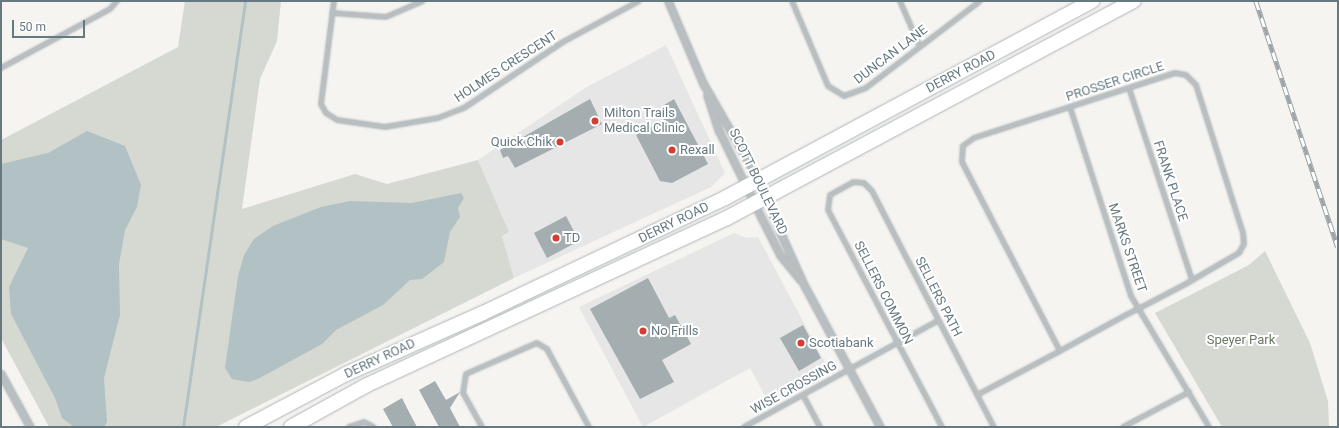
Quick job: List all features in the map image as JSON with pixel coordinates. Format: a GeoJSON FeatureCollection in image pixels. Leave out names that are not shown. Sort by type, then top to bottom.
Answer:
{"type":"FeatureCollection","features":[{"type":"Feature","properties":{"kind":"main road","name":"DERRY ROAD"},"geometry":{"type":"LineString","coordinates":[[246,427],[346,374],[483,313],[752,184],[1093,1]]}},
{"type":"Feature","properties":{"kind":"main road","name":"DERRY ROAD"},"geometry":{"type":"LineString","coordinates":[[291,427],[368,386],[760,201],[1134,1]]}},
{"type":"Feature","properties":{"kind":"street"},"geometry":{"type":"LineString","coordinates":[[1,68],[110,9],[117,1]]}},
{"type":"Feature","properties":{"kind":"street","name":"HOLMES CRESCENT"},"geometry":{"type":"LineString","coordinates":[[334,1],[320,99],[323,108],[337,120],[385,126],[423,121],[464,108],[558,45],[639,1]]}},
{"type":"Feature","properties":{"kind":"street"},"geometry":{"type":"LineString","coordinates":[[332,13],[386,17],[423,1]]}},
{"type":"Feature","properties":{"kind":"street","name":"SCOTT BOULEVARD"},"geometry":{"type":"LineString","coordinates":[[668,1],[703,82],[760,201],[880,427]]}},
{"type":"Feature","properties":{"kind":"street","name":"DUNCAN LANE"},"geometry":{"type":"LineString","coordinates":[[792,1],[824,78],[836,94],[849,96],[860,92],[980,1]]}},
{"type":"Feature","properties":{"kind":"street"},"geometry":{"type":"LineString","coordinates":[[900,1],[920,47]]}},
{"type":"Feature","properties":{"kind":"street","name":"PROSSER CIRCLE"},"geometry":{"type":"LineString","coordinates":[[977,395],[1060,351],[1235,257],[1244,240],[1196,85],[1180,73],[1129,88],[970,140],[961,156],[1060,351]]}},
{"type":"Feature","properties":{"kind":"street","name":"SCOTT BOULEVARD"},"geometry":{"type":"LineString","coordinates":[[703,82],[719,131],[752,184],[760,201],[780,255],[804,285]]}},
{"type":"Feature","properties":{"kind":"street","name":"FRANK PLACE"},"geometry":{"type":"LineString","coordinates":[[1129,88],[1192,280]]}},
{"type":"Feature","properties":{"kind":"street","name":"MARKS STREET"},"geometry":{"type":"LineString","coordinates":[[1070,107],[1132,296],[1209,427]]}},
{"type":"Feature","properties":{"kind":"street","name":"SELLERS PATH"},"geometry":{"type":"LineString","coordinates":[[859,182],[872,191],[994,427]]}},
{"type":"Feature","properties":{"kind":"street","name":"SELLERS COMMON"},"geometry":{"type":"LineString","coordinates":[[859,182],[830,195],[828,210],[896,344],[942,427]]}},
{"type":"Feature","properties":{"kind":"street","name":"WISE CROSSING"},"geometry":{"type":"LineString","coordinates":[[744,427],[938,321]]}},
{"type":"Feature","properties":{"kind":"street"},"geometry":{"type":"LineString","coordinates":[[482,427],[463,393],[466,374],[537,343],[547,349],[589,427]]}},
{"type":"Feature","properties":{"kind":"street"},"geometry":{"type":"LineString","coordinates":[[1,374],[30,427]]}},
{"type":"Feature","properties":{"kind":"street"},"geometry":{"type":"LineString","coordinates":[[1123,427],[1188,392]]}},
{"type":"Feature","properties":{"kind":"street"},"geometry":{"type":"LineString","coordinates":[[802,395],[820,427]]}},
{"type":"Feature","properties":{"kind":"street"},"geometry":{"type":"LineString","coordinates":[[349,427],[364,422],[374,427]]}},
{"type":"Feature","properties":{"kind":"shaded area"},"geometry":{"type":"Polygon","coordinates":[[[666,45],[725,173],[711,187],[514,278],[502,236],[509,232],[478,160],[585,88],[666,45]]]}},
{"type":"Feature","properties":{"kind":"shaded area"},"geometry":{"type":"Polygon","coordinates":[[[87,131],[125,146],[141,185],[137,207],[125,230],[119,264],[120,315],[104,378],[107,422],[104,427],[74,427],[62,418],[55,398],[11,314],[9,287],[28,248],[1,239],[1,164],[48,153],[87,131]]]}},
{"type":"Feature","properties":{"kind":"shaded area"},"geometry":{"type":"Polygon","coordinates":[[[461,193],[464,198],[458,208],[460,217],[450,232],[444,262],[422,279],[410,280],[383,305],[336,330],[322,344],[258,379],[249,382],[232,379],[225,368],[238,276],[244,255],[254,239],[273,226],[321,207],[350,201],[412,203],[461,193]]]}},
{"type":"Feature","properties":{"kind":"shaded area"},"geometry":{"type":"Polygon","coordinates":[[[734,233],[747,238],[758,237],[829,370],[770,405],[750,368],[643,427],[579,307],[734,233]]]}},
{"type":"Feature","properties":{"kind":"green space"},"geometry":{"type":"Polygon","coordinates":[[[185,1],[281,1],[277,41],[260,79],[242,209],[355,174],[387,184],[478,160],[509,232],[502,236],[514,278],[216,427],[49,427],[1,338],[1,140],[178,47],[185,1]]]}},
{"type":"Feature","properties":{"kind":"green space","name":"Speyer Park"},"geometry":{"type":"Polygon","coordinates":[[[1265,251],[1310,343],[1328,401],[1329,427],[1222,427],[1155,313],[1249,265],[1265,251]]]}},
{"type":"Feature","properties":{"kind":"building"},"geometry":{"type":"Polygon","coordinates":[[[590,99],[602,124],[515,168],[508,156],[503,158],[500,150],[590,99]]]}},
{"type":"Feature","properties":{"kind":"building","name":"Rexall"},"geometry":{"type":"Polygon","coordinates":[[[674,99],[708,164],[672,183],[660,181],[636,135],[670,116],[664,105],[674,99]]]}},
{"type":"Feature","properties":{"kind":"building"},"geometry":{"type":"Polygon","coordinates":[[[566,216],[579,241],[547,258],[534,233],[566,216]]]}},
{"type":"Feature","properties":{"kind":"building","name":"No Frills"},"geometry":{"type":"Polygon","coordinates":[[[648,278],[669,318],[675,315],[691,344],[662,360],[674,382],[640,399],[590,309],[648,278]]]}},
{"type":"Feature","properties":{"kind":"building"},"geometry":{"type":"Polygon","coordinates":[[[803,325],[821,358],[799,371],[780,338],[803,325]]]}},
{"type":"Feature","properties":{"kind":"building"},"geometry":{"type":"Polygon","coordinates":[[[435,381],[446,400],[460,392],[450,408],[460,427],[439,427],[419,390],[435,381]]]}},
{"type":"Feature","properties":{"kind":"building"},"geometry":{"type":"Polygon","coordinates":[[[402,398],[417,427],[393,427],[383,409],[402,398]]]}},
{"type":"Feature","properties":{"kind":"waterway"},"geometry":{"type":"LineString","coordinates":[[183,427],[245,1]]}},
{"type":"Feature","properties":{"kind":"railway"},"geometry":{"type":"LineString","coordinates":[[1256,1],[1338,247]]}},
{"type":"Feature","properties":{"kind":"place","name":"Milton Trails Medical Clinic"},"geometry":{"type":"Point","coordinates":[595,121]}},
{"type":"Feature","properties":{"kind":"place","name":"Quick Chik"},"geometry":{"type":"Point","coordinates":[560,142]}},
{"type":"Feature","properties":{"kind":"place","name":"Rexall"},"geometry":{"type":"Point","coordinates":[672,150]}},
{"type":"Feature","properties":{"kind":"place","name":"TD"},"geometry":{"type":"Point","coordinates":[556,238]}},
{"type":"Feature","properties":{"kind":"place","name":"No Frills"},"geometry":{"type":"Point","coordinates":[643,331]}},
{"type":"Feature","properties":{"kind":"place","name":"Scotiabank"},"geometry":{"type":"Point","coordinates":[801,343]}}]}
